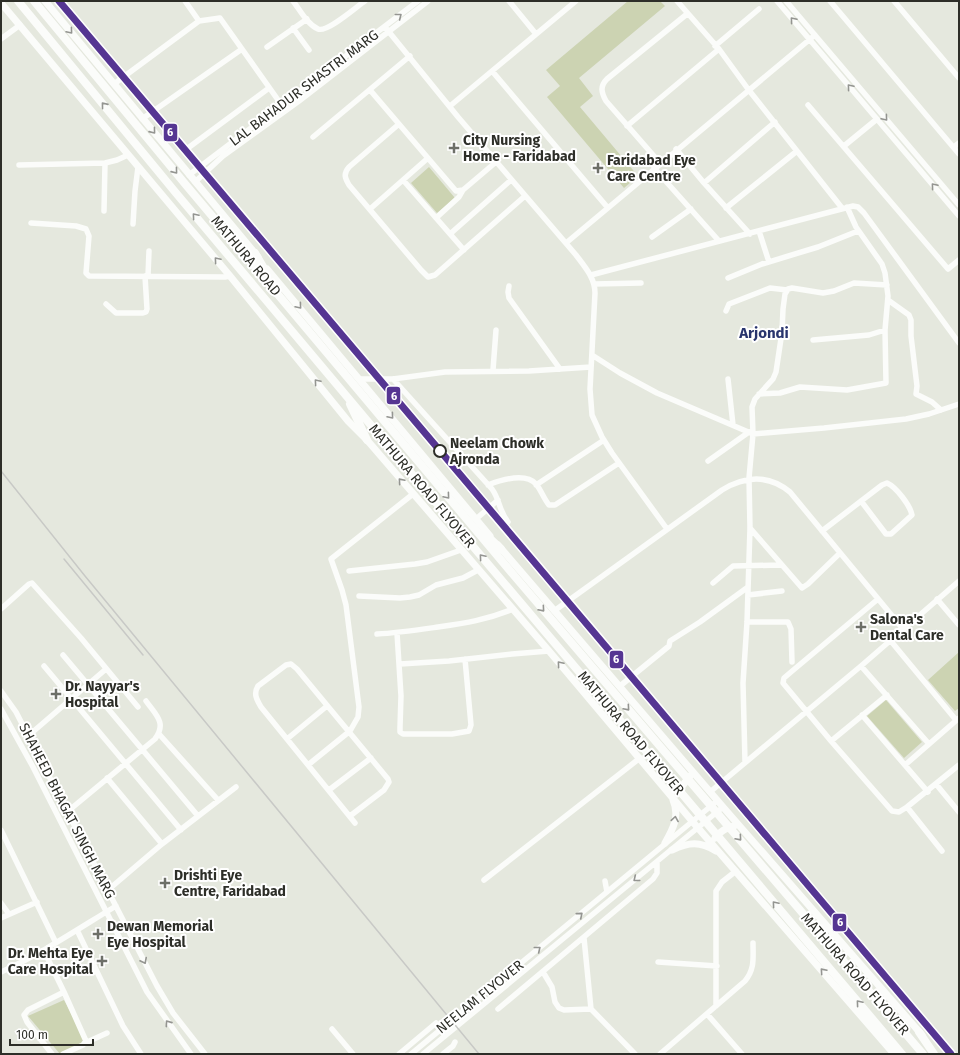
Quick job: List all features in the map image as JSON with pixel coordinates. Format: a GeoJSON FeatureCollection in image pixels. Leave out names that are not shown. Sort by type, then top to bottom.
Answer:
{"type":"FeatureCollection","features":[{"type":"Feature","properties":{"kind":"highway","name":"MATHURA ROAD"},"geometry":{"type":"LineString","coordinates":[[18,1],[176,193],[360,412]]}},
{"type":"Feature","properties":{"kind":"highway","name":"MATHURA ROAD"},"geometry":{"type":"LineString","coordinates":[[34,1],[286,304],[460,510]]}},
{"type":"Feature","properties":{"kind":"highway"},"geometry":{"type":"LineString","coordinates":[[255,253],[286,304]]}},
{"type":"Feature","properties":{"kind":"highway"},"geometry":{"type":"LineString","coordinates":[[346,396],[367,440]]}},
{"type":"Feature","properties":{"kind":"highway","name":"MATHURA ROAD FLYOVER"},"geometry":{"type":"LineString","coordinates":[[360,412],[902,1054]]}},
{"type":"Feature","properties":{"kind":"highway"},"geometry":{"type":"LineString","coordinates":[[460,510],[501,549]]}},
{"type":"Feature","properties":{"kind":"highway","name":"MATHURA ROAD FLYOVER"},"geometry":{"type":"LineString","coordinates":[[460,510],[517,579],[923,1054]]}},
{"type":"Feature","properties":{"kind":"highway"},"geometry":{"type":"LineString","coordinates":[[919,1032],[934,1054]]}},
{"type":"Feature","properties":{"kind":"main road"},"geometry":{"type":"LineString","coordinates":[[45,1],[501,549],[717,801],[939,1054]]}},
{"type":"Feature","properties":{"kind":"main road"},"geometry":{"type":"LineString","coordinates":[[1,3],[230,276],[348,421],[367,440],[549,651],[692,821],[894,1054]]}},
{"type":"Feature","properties":{"kind":"main road"},"geometry":{"type":"LineString","coordinates":[[669,792],[676,790],[683,785],[691,775],[690,769]]}},
{"type":"Feature","properties":{"kind":"main road"},"geometry":{"type":"LineString","coordinates":[[665,843],[676,818],[675,806],[669,792]]}},
{"type":"Feature","properties":{"kind":"main road"},"geometry":{"type":"LineString","coordinates":[[714,846],[714,839],[719,833],[725,828],[739,825]]}},
{"type":"Feature","properties":{"kind":"main road"},"geometry":{"type":"LineString","coordinates":[[672,850],[684,845],[696,843],[709,847],[722,855]]}},
{"type":"Feature","properties":{"kind":"street"},"geometry":{"type":"LineString","coordinates":[[185,1],[199,21]]}},
{"type":"Feature","properties":{"kind":"street"},"geometry":{"type":"LineString","coordinates":[[293,1],[306,19],[313,26],[322,30],[329,27],[365,1]]}},
{"type":"Feature","properties":{"kind":"street","name":"LAL BAHADUR SHASTRI MARG"},"geometry":{"type":"LineString","coordinates":[[189,175],[281,105],[387,29],[418,1]]}},
{"type":"Feature","properties":{"kind":"street"},"geometry":{"type":"LineString","coordinates":[[195,182],[223,156],[285,110],[387,29],[428,1]]}},
{"type":"Feature","properties":{"kind":"street"},"geometry":{"type":"LineString","coordinates":[[508,1],[536,34]]}},
{"type":"Feature","properties":{"kind":"street"},"geometry":{"type":"LineString","coordinates":[[450,106],[576,1]]}},
{"type":"Feature","properties":{"kind":"street"},"geometry":{"type":"LineString","coordinates":[[677,1],[717,48],[797,151],[844,208],[858,231],[882,264],[887,285],[888,300],[884,330],[886,382],[847,390],[800,387],[780,393],[759,394]]}},
{"type":"Feature","properties":{"kind":"street"},"geometry":{"type":"LineString","coordinates":[[777,1],[959,216]]}},
{"type":"Feature","properties":{"kind":"street"},"geometry":{"type":"LineString","coordinates":[[786,1],[959,205]]}},
{"type":"Feature","properties":{"kind":"street"},"geometry":{"type":"LineString","coordinates":[[830,1],[959,154]]}},
{"type":"Feature","properties":{"kind":"street"},"geometry":{"type":"LineString","coordinates":[[894,1],[959,78]]}},
{"type":"Feature","properties":{"kind":"street"},"geometry":{"type":"LineString","coordinates":[[627,126],[717,48],[759,9]]}},
{"type":"Feature","properties":{"kind":"street"},"geometry":{"type":"LineString","coordinates":[[660,163],[627,126],[602,94],[602,88],[603,83],[688,14]]}},
{"type":"Feature","properties":{"kind":"street"},"geometry":{"type":"LineString","coordinates":[[114,84],[199,21],[220,18],[285,110]]}},
{"type":"Feature","properties":{"kind":"street"},"geometry":{"type":"LineString","coordinates":[[267,46],[306,19]]}},
{"type":"Feature","properties":{"kind":"street"},"geometry":{"type":"LineString","coordinates":[[1,39],[20,25]]}},
{"type":"Feature","properties":{"kind":"street"},"geometry":{"type":"LineString","coordinates":[[293,28],[309,50]]}},
{"type":"Feature","properties":{"kind":"street"},"geometry":{"type":"LineString","coordinates":[[387,29],[511,180],[566,243],[591,276],[595,292],[590,398],[592,415],[604,440],[619,463],[667,529]]}},
{"type":"Feature","properties":{"kind":"street"},"geometry":{"type":"LineString","coordinates":[[566,243],[676,149],[815,35]]}},
{"type":"Feature","properties":{"kind":"street"},"geometry":{"type":"LineString","coordinates":[[142,119],[242,49]]}},
{"type":"Feature","properties":{"kind":"street"},"geometry":{"type":"LineString","coordinates":[[313,137],[410,56]]}},
{"type":"Feature","properties":{"kind":"street"},"geometry":{"type":"LineString","coordinates":[[838,73],[844,69]]}},
{"type":"Feature","properties":{"kind":"street"},"geometry":{"type":"LineString","coordinates":[[492,71],[608,208]]}},
{"type":"Feature","properties":{"kind":"street"},"geometry":{"type":"LineString","coordinates":[[188,148],[270,88]]}},
{"type":"Feature","properties":{"kind":"street"},"geometry":{"type":"LineString","coordinates":[[370,90],[454,190],[460,192],[463,190]]}},
{"type":"Feature","properties":{"kind":"street"},"geometry":{"type":"LineString","coordinates":[[808,105],[948,269],[959,260]]}},
{"type":"Feature","properties":{"kind":"street"},"geometry":{"type":"LineString","coordinates":[[844,146],[877,119]]}},
{"type":"Feature","properties":{"kind":"street"},"geometry":{"type":"LineString","coordinates":[[704,183],[775,122]]}},
{"type":"Feature","properties":{"kind":"street"},"geometry":{"type":"LineString","coordinates":[[399,124],[345,171],[346,179],[428,277],[435,275],[525,196]]}},
{"type":"Feature","properties":{"kind":"street"},"geometry":{"type":"LineString","coordinates":[[954,147],[959,142]]}},
{"type":"Feature","properties":{"kind":"street"},"geometry":{"type":"LineString","coordinates":[[676,149],[704,183],[750,234]]}},
{"type":"Feature","properties":{"kind":"street"},"geometry":{"type":"LineString","coordinates":[[726,208],[797,151]]}},
{"type":"Feature","properties":{"kind":"street"},"geometry":{"type":"LineString","coordinates":[[19,165],[105,163],[117,160],[128,154]]}},
{"type":"Feature","properties":{"kind":"street"},"geometry":{"type":"LineString","coordinates":[[370,209],[428,158]]}},
{"type":"Feature","properties":{"kind":"street"},"geometry":{"type":"LineString","coordinates":[[436,218],[459,197],[463,190],[496,162]]}},
{"type":"Feature","properties":{"kind":"street"},"geometry":{"type":"LineString","coordinates":[[104,211],[105,163]]}},
{"type":"Feature","properties":{"kind":"street"},"geometry":{"type":"LineString","coordinates":[[133,224],[138,167]]}},
{"type":"Feature","properties":{"kind":"street"},"geometry":{"type":"LineString","coordinates":[[654,168],[719,241]]}},
{"type":"Feature","properties":{"kind":"street"},"geometry":{"type":"LineString","coordinates":[[403,180],[464,250]]}},
{"type":"Feature","properties":{"kind":"street"},"geometry":{"type":"LineString","coordinates":[[450,234],[511,180]]}},
{"type":"Feature","properties":{"kind":"street"},"geometry":{"type":"LineString","coordinates":[[591,276],[854,206],[858,207],[864,213],[959,343]]}},
{"type":"Feature","properties":{"kind":"street"},"geometry":{"type":"LineString","coordinates":[[652,237],[691,209]]}},
{"type":"Feature","properties":{"kind":"street"},"geometry":{"type":"LineString","coordinates":[[31,223],[83,227],[86,229],[89,236],[86,273],[90,276],[225,278],[230,276]]}},
{"type":"Feature","properties":{"kind":"street"},"geometry":{"type":"LineString","coordinates":[[759,231],[769,262]]}},
{"type":"Feature","properties":{"kind":"street"},"geometry":{"type":"LineString","coordinates":[[728,278],[769,262],[818,247],[858,231]]}},
{"type":"Feature","properties":{"kind":"street"},"geometry":{"type":"LineString","coordinates":[[106,304],[116,313],[146,312],[149,251]]}},
{"type":"Feature","properties":{"kind":"street"},"geometry":{"type":"LineString","coordinates":[[594,284],[641,283]]}},
{"type":"Feature","properties":{"kind":"street"},"geometry":{"type":"LineString","coordinates":[[726,311],[729,304],[770,288],[787,290],[792,288],[823,293],[834,291],[854,283],[887,285]]}},
{"type":"Feature","properties":{"kind":"street"},"geometry":{"type":"LineString","coordinates":[[509,286],[509,298],[560,369]]}},
{"type":"Feature","properties":{"kind":"street"},"geometry":{"type":"LineString","coordinates":[[745,762],[743,683],[747,622],[750,528],[748,478],[753,404],[759,394],[773,379],[776,372],[782,332],[783,309],[787,290]]}},
{"type":"Feature","properties":{"kind":"street"},"geometry":{"type":"LineString","coordinates":[[888,300],[909,315],[917,386],[916,394],[932,402],[941,410]]}},
{"type":"Feature","properties":{"kind":"street"},"geometry":{"type":"LineString","coordinates":[[493,370],[496,330]]}},
{"type":"Feature","properties":{"kind":"street"},"geometry":{"type":"LineString","coordinates":[[813,340],[869,335],[884,330]]}},
{"type":"Feature","properties":{"kind":"street"},"geometry":{"type":"LineString","coordinates":[[592,355],[620,373],[657,393],[751,433],[824,428],[906,419],[959,404]]}},
{"type":"Feature","properties":{"kind":"street"},"geometry":{"type":"LineString","coordinates":[[360,379],[393,379],[431,373],[493,370],[529,371],[591,367]]}},
{"type":"Feature","properties":{"kind":"street"},"geometry":{"type":"LineString","coordinates":[[393,379],[488,485],[496,495],[501,512],[508,522]]}},
{"type":"Feature","properties":{"kind":"street"},"geometry":{"type":"LineString","coordinates":[[728,379],[733,425]]}},
{"type":"Feature","properties":{"kind":"street"},"geometry":{"type":"LineString","coordinates":[[708,461],[751,433]]}},
{"type":"Feature","properties":{"kind":"street"},"geometry":{"type":"LineString","coordinates":[[536,485],[604,440]]}},
{"type":"Feature","properties":{"kind":"street"},"geometry":{"type":"LineString","coordinates":[[488,485],[504,479],[523,478],[532,480],[549,505],[555,505],[619,463]]}},
{"type":"Feature","properties":{"kind":"street"},"geometry":{"type":"LineString","coordinates":[[554,611],[722,490],[734,483],[748,478],[761,479],[782,485],[790,492],[903,629]]}},
{"type":"Feature","properties":{"kind":"street"},"geometry":{"type":"LineString","coordinates":[[822,531],[861,501],[882,485],[887,483],[893,486],[911,509],[912,515],[891,534],[886,534],[861,501]]}},
{"type":"Feature","properties":{"kind":"street"},"geometry":{"type":"LineString","coordinates":[[308,765],[350,731],[358,717],[359,708],[346,605],[331,558],[413,494]]}},
{"type":"Feature","properties":{"kind":"street"},"geometry":{"type":"LineString","coordinates":[[476,519],[498,500]]}},
{"type":"Feature","properties":{"kind":"street"},"geometry":{"type":"LineString","coordinates":[[750,528],[802,588],[840,553]]}},
{"type":"Feature","properties":{"kind":"street"},"geometry":{"type":"LineString","coordinates":[[349,571],[427,562],[461,550]]}},
{"type":"Feature","properties":{"kind":"street"},"geometry":{"type":"LineString","coordinates":[[713,583],[733,566],[781,564]]}},
{"type":"Feature","properties":{"kind":"street"},"geometry":{"type":"LineString","coordinates":[[360,596],[400,598],[420,595],[436,585],[463,578],[478,570]]}},
{"type":"Feature","properties":{"kind":"street"},"geometry":{"type":"LineString","coordinates":[[710,792],[861,666],[959,581]]}},
{"type":"Feature","properties":{"kind":"street"},"geometry":{"type":"LineString","coordinates":[[1,609],[29,584],[32,584],[81,638],[138,707]]}},
{"type":"Feature","properties":{"kind":"street"},"geometry":{"type":"LineString","coordinates":[[620,686],[669,646],[670,641],[700,622],[748,587]]}},
{"type":"Feature","properties":{"kind":"street"},"geometry":{"type":"LineString","coordinates":[[748,595],[782,591]]}},
{"type":"Feature","properties":{"kind":"street"},"geometry":{"type":"LineString","coordinates":[[878,599],[784,678],[784,686],[890,810],[897,813],[907,808],[959,765]]}},
{"type":"Feature","properties":{"kind":"street"},"geometry":{"type":"LineString","coordinates":[[937,599],[959,625]]}},
{"type":"Feature","properties":{"kind":"street"},"geometry":{"type":"LineString","coordinates":[[377,634],[397,633],[475,622],[493,617],[512,609]]}},
{"type":"Feature","properties":{"kind":"street"},"geometry":{"type":"LineString","coordinates":[[747,622],[788,622],[791,629],[792,662]]}},
{"type":"Feature","properties":{"kind":"street"},"geometry":{"type":"LineString","coordinates":[[397,633],[400,664],[400,732],[403,734],[452,734],[466,732],[471,729],[465,659]]}},
{"type":"Feature","properties":{"kind":"street"},"geometry":{"type":"LineString","coordinates":[[890,640],[957,719],[905,765]]}},
{"type":"Feature","properties":{"kind":"street"},"geometry":{"type":"LineString","coordinates":[[400,664],[549,651]]}},
{"type":"Feature","properties":{"kind":"street"},"geometry":{"type":"LineString","coordinates":[[63,655],[198,816]]}},
{"type":"Feature","properties":{"kind":"street"},"geometry":{"type":"LineString","coordinates":[[350,816],[377,796],[387,786],[389,782],[388,779],[350,731],[326,706],[298,669],[291,664],[286,665],[258,686],[255,691],[258,701],[355,823]]}},
{"type":"Feature","properties":{"kind":"street"},"geometry":{"type":"LineString","coordinates":[[44,666],[181,830]]}},
{"type":"Feature","properties":{"kind":"street"},"geometry":{"type":"LineString","coordinates":[[861,666],[929,744]]}},
{"type":"Feature","properties":{"kind":"street"},"geometry":{"type":"LineString","coordinates":[[28,736],[106,669]]}},
{"type":"Feature","properties":{"kind":"street","name":"SHAHEED BHAGAT SINGH MARG"},"geometry":{"type":"LineString","coordinates":[[1,692],[16,712],[172,1014],[205,1054]]}},
{"type":"Feature","properties":{"kind":"street"},"geometry":{"type":"LineString","coordinates":[[831,742],[886,695]]}},
{"type":"Feature","properties":{"kind":"street"},"geometry":{"type":"LineString","coordinates":[[67,812],[152,743],[159,734],[160,719],[146,701]]}},
{"type":"Feature","properties":{"kind":"street"},"geometry":{"type":"LineString","coordinates":[[287,739],[326,706]]}},
{"type":"Feature","properties":{"kind":"street","name":"SHAHEED BHAGAT SINGH MARG"},"geometry":{"type":"LineString","coordinates":[[1,709],[33,767],[147,992],[191,1054]]}},
{"type":"Feature","properties":{"kind":"street"},"geometry":{"type":"LineString","coordinates":[[862,715],[928,792]]}},
{"type":"Feature","properties":{"kind":"street"},"geometry":{"type":"LineString","coordinates":[[159,734],[218,800]]}},
{"type":"Feature","properties":{"kind":"street"},"geometry":{"type":"LineString","coordinates":[[329,790],[371,758]]}},
{"type":"Feature","properties":{"kind":"street"},"geometry":{"type":"LineString","coordinates":[[484,880],[640,758]]}},
{"type":"Feature","properties":{"kind":"street"},"geometry":{"type":"LineString","coordinates":[[107,778],[162,844]]}},
{"type":"Feature","properties":{"kind":"street"},"geometry":{"type":"LineString","coordinates":[[936,784],[959,812]]}},
{"type":"Feature","properties":{"kind":"street"},"geometry":{"type":"LineString","coordinates":[[108,890],[162,844],[236,787]]}},
{"type":"Feature","properties":{"kind":"street","name":"NEELAM FLYOVER"},"geometry":{"type":"LineString","coordinates":[[411,1054],[717,801]]}},
{"type":"Feature","properties":{"kind":"street","name":"NEELAM FLYOVER"},"geometry":{"type":"LineString","coordinates":[[424,1054],[723,807]]}},
{"type":"Feature","properties":{"kind":"street"},"geometry":{"type":"LineString","coordinates":[[907,808],[942,851]]}},
{"type":"Feature","properties":{"kind":"street"},"geometry":{"type":"LineString","coordinates":[[1,830],[56,943]]}},
{"type":"Feature","properties":{"kind":"street"},"geometry":{"type":"LineString","coordinates":[[498,1009],[653,879],[657,872],[657,862]]}},
{"type":"Feature","properties":{"kind":"street"},"geometry":{"type":"LineString","coordinates":[[716,1006],[716,891],[722,882],[736,871]]}},
{"type":"Feature","properties":{"kind":"street"},"geometry":{"type":"LineString","coordinates":[[605,881],[607,892]]}},
{"type":"Feature","properties":{"kind":"street"},"geometry":{"type":"LineString","coordinates":[[1,918],[37,902]]}},
{"type":"Feature","properties":{"kind":"street"},"geometry":{"type":"LineString","coordinates":[[1,903],[8,914]]}},
{"type":"Feature","properties":{"kind":"street"},"geometry":{"type":"LineString","coordinates":[[1,972],[44,951],[116,906]]}},
{"type":"Feature","properties":{"kind":"street"},"geometry":{"type":"LineString","coordinates":[[77,930],[123,1026],[141,1054]]}},
{"type":"Feature","properties":{"kind":"street"},"geometry":{"type":"LineString","coordinates":[[584,938],[591,1009],[635,1054]]}},
{"type":"Feature","properties":{"kind":"street"},"geometry":{"type":"LineString","coordinates":[[660,1054],[751,975],[753,966],[753,943]]}},
{"type":"Feature","properties":{"kind":"street"},"geometry":{"type":"LineString","coordinates":[[44,951],[85,1039],[85,1043]]}},
{"type":"Feature","properties":{"kind":"street"},"geometry":{"type":"LineString","coordinates":[[658,962],[717,966]]}},
{"type":"Feature","properties":{"kind":"street"},"geometry":{"type":"LineString","coordinates":[[543,972],[552,988],[558,1008],[564,1010],[591,1009]]}},
{"type":"Feature","properties":{"kind":"street"},"geometry":{"type":"LineString","coordinates":[[52,1054],[27,1022],[24,1015],[28,1010],[64,992]]}},
{"type":"Feature","properties":{"kind":"street"},"geometry":{"type":"LineString","coordinates":[[707,1014],[742,1054]]}},
{"type":"Feature","properties":{"kind":"street"},"geometry":{"type":"LineString","coordinates":[[398,1054],[436,1023]]}},
{"type":"Feature","properties":{"kind":"street"},"geometry":{"type":"LineString","coordinates":[[332,1029],[353,1054]]}},
{"type":"Feature","properties":{"kind":"street"},"geometry":{"type":"LineString","coordinates":[[62,1054],[107,1033]]}},
{"type":"Feature","properties":{"kind":"street"},"geometry":{"type":"LineString","coordinates":[[443,1054],[454,1046],[455,1042]]}},
{"type":"Feature","properties":{"kind":"street"},"geometry":{"type":"LineString","coordinates":[[406,1047],[411,1054]]}},
{"type":"Feature","properties":{"kind":"green space"},"geometry":{"type":"Polygon","coordinates":[[[628,1],[660,1],[665,6],[579,78],[593,96],[580,107],[638,176],[624,188],[547,97],[560,86],[546,70],[628,1]]]}},
{"type":"Feature","properties":{"kind":"green space"},"geometry":{"type":"Polygon","coordinates":[[[429,167],[455,198],[437,213],[411,183],[429,167]]]}},
{"type":"Feature","properties":{"kind":"green space"},"geometry":{"type":"Polygon","coordinates":[[[959,652],[959,708],[955,711],[928,680],[959,652]]]}},
{"type":"Feature","properties":{"kind":"green space"},"geometry":{"type":"Polygon","coordinates":[[[886,700],[922,742],[904,758],[867,716],[886,700]]]}},
{"type":"Feature","properties":{"kind":"green space"},"geometry":{"type":"Polygon","coordinates":[[[64,1000],[86,1042],[60,1054],[28,1016],[64,1000]]]}},
{"type":"Feature","properties":{"kind":"railway"},"geometry":{"type":"LineString","coordinates":[[1,471],[85,576],[479,1054]]}},
{"type":"Feature","properties":{"kind":"railway"},"geometry":{"type":"LineString","coordinates":[[64,559],[143,655]]}},
{"type":"Feature","properties":{"kind":"transit line","name":"6"},"geometry":{"type":"LineString","coordinates":[[59,1],[951,1054]]}},
{"type":"Feature","properties":{"kind":"place","name":"City Nursing Home - Faridabad"},"geometry":{"type":"Point","coordinates":[454,148]}},
{"type":"Feature","properties":{"kind":"place","name":"Faridabad Eye Care Centre"},"geometry":{"type":"Point","coordinates":[598,168]}},
{"type":"Feature","properties":{"kind":"place","name":"Neelam Chowk Ajronda"},"geometry":{"type":"Point","coordinates":[440,451]}},
{"type":"Feature","properties":{"kind":"place","name":"Salona's Dental Care"},"geometry":{"type":"Point","coordinates":[861,627]}},
{"type":"Feature","properties":{"kind":"place","name":"Dr. Nayyar's Hospital"},"geometry":{"type":"Point","coordinates":[56,694]}},
{"type":"Feature","properties":{"kind":"place","name":"Drishti Eye Centre, Faridabad"},"geometry":{"type":"Point","coordinates":[165,883]}},
{"type":"Feature","properties":{"kind":"place","name":"Dewan Memorial Eye Hospital"},"geometry":{"type":"Point","coordinates":[98,934]}},
{"type":"Feature","properties":{"kind":"place","name":"Dr. Mehta Eye Care Hospital"},"geometry":{"type":"Point","coordinates":[102,961]}},
{"type":"Feature","properties":{"kind":"district","name":"Arjondi"},"geometry":{"type":"Point","coordinates":[764,333]}}]}
